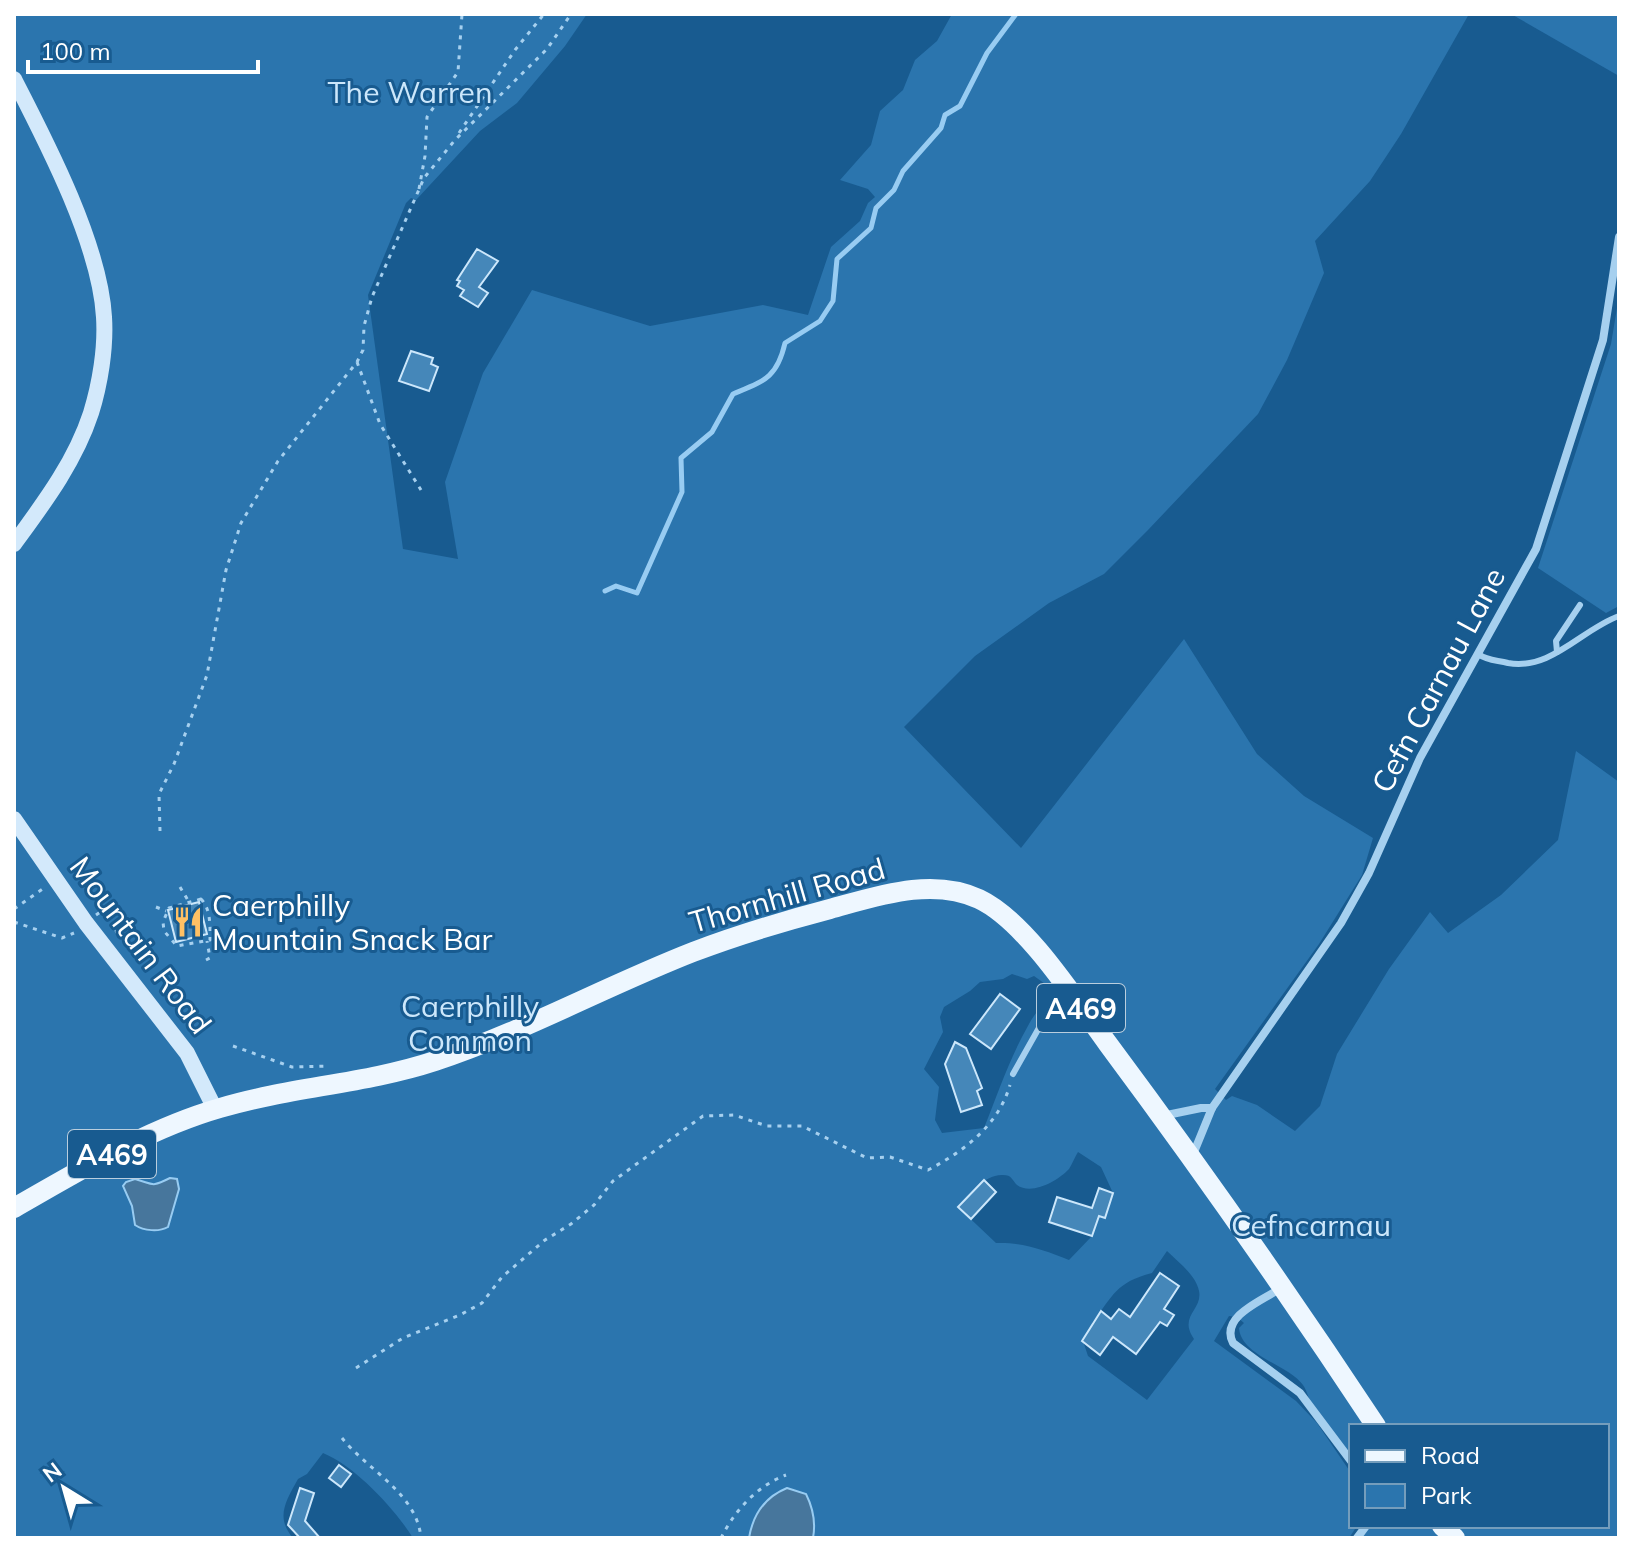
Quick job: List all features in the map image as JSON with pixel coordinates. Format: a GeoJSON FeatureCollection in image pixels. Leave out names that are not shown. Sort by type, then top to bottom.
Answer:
{"type":"FeatureCollection","features":[{"type":"Feature","properties":{"kind":"main road"},"geometry":{"type":"LineString","coordinates":[[14,79],[41,131],[72,203],[96,272],[104,318],[98,386],[90,414],[61,477],[14,544]]}},
{"type":"Feature","properties":{"kind":"main road","name":"Mountain Road"},"geometry":{"type":"LineString","coordinates":[[14,819],[86,923],[187,1053],[215,1109]]}},
{"type":"Feature","properties":{"kind":"main road","name":"Thornhill Road"},"geometry":{"type":"LineString","coordinates":[[215,1109],[275,1093],[365,1078],[432,1062],[695,951],[757,930],[888,893],[942,889],[966,894],[984,901],[1017,929],[1063,984],[1284,1287],[1375,1424]]}},
{"type":"Feature","properties":{"kind":"main road","name":"A469"},"geometry":{"type":"LineString","coordinates":[[14,1208],[138,1141],[215,1109]]}},
{"type":"Feature","properties":{"kind":"street","name":"Cefn Carnau Lane"},"geometry":{"type":"LineString","coordinates":[[1191,1158],[1212,1108],[1341,923],[1369,873],[1420,758],[1536,549],[1603,340],[1619,237]]}},
{"type":"Feature","properties":{"kind":"street"},"geometry":{"type":"LineString","coordinates":[[1161,1116],[1212,1108]]}},
{"type":"Feature","properties":{"kind":"street"},"geometry":{"type":"LineString","coordinates":[[1284,1287],[1237,1317],[1232,1322],[1229,1335],[1233,1343],[1300,1393],[1349,1458]]}},
{"type":"Feature","properties":{"kind":"lane"},"geometry":{"type":"LineString","coordinates":[[1557,652],[1556,641],[1580,605]]}},
{"type":"Feature","properties":{"kind":"lane"},"geometry":{"type":"LineString","coordinates":[[1478,654],[1492,661],[1525,664],[1557,652],[1619,616]]}},
{"type":"Feature","properties":{"kind":"lane"},"geometry":{"type":"LineString","coordinates":[[1013,1074],[1063,984]]}},
{"type":"Feature","properties":{"kind":"path"},"geometry":{"type":"LineString","coordinates":[[416,200],[425,156],[427,117],[458,72],[462,14]]}},
{"type":"Feature","properties":{"kind":"path"},"geometry":{"type":"LineString","coordinates":[[160,831],[159,794],[174,764],[207,675],[226,570],[241,523],[278,461],[357,362],[363,350],[364,326],[372,297],[424,178],[455,140],[515,50],[544,14]]}},
{"type":"Feature","properties":{"kind":"path"},"geometry":{"type":"LineString","coordinates":[[455,140],[547,49],[571,14]]}},
{"type":"Feature","properties":{"kind":"path"},"geometry":{"type":"LineString","coordinates":[[357,362],[380,424],[421,490]]}},
{"type":"Feature","properties":{"kind":"path"},"geometry":{"type":"LineString","coordinates":[[14,909],[47,886]]}},
{"type":"Feature","properties":{"kind":"path"},"geometry":{"type":"LineString","coordinates":[[180,887],[189,902]]}},
{"type":"Feature","properties":{"kind":"path"},"geometry":{"type":"LineString","coordinates":[[201,899],[205,903],[210,922],[210,940],[177,946],[164,931],[166,911],[189,902],[201,899]]}},
{"type":"Feature","properties":{"kind":"path"},"geometry":{"type":"LineString","coordinates":[[103,910],[109,906]]}},
{"type":"Feature","properties":{"kind":"path"},"geometry":{"type":"LineString","coordinates":[[156,907],[166,911]]}},
{"type":"Feature","properties":{"kind":"path"},"geometry":{"type":"LineString","coordinates":[[14,922],[62,938],[77,931]]}},
{"type":"Feature","properties":{"kind":"path"},"geometry":{"type":"LineString","coordinates":[[115,932],[123,929]]}},
{"type":"Feature","properties":{"kind":"path"},"geometry":{"type":"LineString","coordinates":[[206,960],[210,958],[207,941]]}},
{"type":"Feature","properties":{"kind":"path"},"geometry":{"type":"LineString","coordinates":[[233,1046],[292,1067],[332,1066]]}},
{"type":"Feature","properties":{"kind":"path"},"geometry":{"type":"LineString","coordinates":[[356,1368],[403,1338],[482,1303],[502,1277],[545,1240],[594,1205],[613,1181],[703,1116],[734,1115],[767,1126],[802,1126],[867,1158],[890,1157],[928,1170],[962,1149],[990,1126],[1006,1100],[1013,1074]]}},
{"type":"Feature","properties":{"kind":"path"},"geometry":{"type":"LineString","coordinates":[[342,1438],[407,1504],[420,1528],[421,1538]]}},
{"type":"Feature","properties":{"kind":"path"},"geometry":{"type":"LineString","coordinates":[[721,1538],[748,1500],[771,1480],[786,1475]]}},
{"type":"Feature","properties":{"kind":"green space"},"geometry":{"type":"Polygon","coordinates":[[[14,14],[587,14],[565,46],[517,103],[480,131],[416,200],[411,198],[406,203],[368,295],[403,549],[458,559],[445,482],[483,373],[532,290],[650,326],[763,305],[808,315],[831,247],[860,221],[868,203],[875,197],[868,189],[840,180],[871,145],[880,111],[903,90],[915,60],[937,41],[952,14],[1469,14],[1401,134],[1370,181],[1315,241],[1324,273],[1287,360],[1258,414],[1104,574],[1049,603],[975,656],[904,727],[1021,848],[1184,639],[1257,754],[1304,796],[1373,838],[1362,875],[1319,944],[1215,1089],[1226,1100],[1232,1096],[1257,1105],[1295,1131],[1320,1106],[1337,1054],[1389,969],[1430,912],[1448,933],[1501,895],[1558,840],[1576,751],[1619,782],[1619,1538],[1357,1538],[1364,1528],[1609,1528],[1609,1424],[1349,1424],[1349,1458],[1313,1409],[1303,1385],[1248,1346],[1239,1328],[1244,1323],[1237,1317],[1229,1316],[1214,1341],[1296,1401],[1317,1423],[1349,1470],[1349,1528],[1356,1528],[1349,1538],[413,1538],[373,1490],[348,1468],[323,1453],[307,1474],[298,1479],[286,1502],[284,1523],[293,1538],[14,1538],[14,14]],[[1012,974],[1003,979],[980,982],[944,1007],[940,1017],[943,1032],[924,1069],[939,1087],[935,1120],[942,1133],[984,1128],[1016,1049],[1047,996],[1048,986],[1034,976],[1027,979],[1012,974]],[[1078,1152],[1069,1169],[1045,1185],[1023,1188],[1008,1176],[996,1176],[978,1186],[959,1208],[996,1243],[1024,1245],[1069,1260],[1092,1236],[1099,1216],[1105,1217],[1113,1193],[1101,1167],[1078,1152]],[[1167,1251],[1152,1273],[1130,1281],[1116,1291],[1092,1323],[1094,1326],[1083,1341],[1088,1356],[1147,1400],[1194,1339],[1189,1324],[1198,1303],[1199,1291],[1186,1269],[1167,1251]]]}},
{"type":"Feature","properties":{"kind":"green space"},"geometry":{"type":"Polygon","coordinates":[[[1511,14],[1619,14],[1619,76],[1511,14]]]}},
{"type":"Feature","properties":{"kind":"green space"},"geometry":{"type":"Polygon","coordinates":[[[1619,296],[1619,606],[1606,613],[1538,568],[1611,344],[1619,296]]]}},
{"type":"Feature","properties":{"kind":"shaded area"},"geometry":{"type":"Polygon","coordinates":[[[135,1179],[152,1184],[177,1179],[179,1189],[168,1227],[152,1230],[135,1225],[132,1206],[123,1186],[135,1179]]]}},
{"type":"Feature","properties":{"kind":"shaded area"},"geometry":{"type":"Polygon","coordinates":[[[787,1488],[806,1494],[813,1515],[813,1538],[749,1538],[761,1507],[787,1488]]]}},
{"type":"Feature","properties":{"kind":"building"},"geometry":{"type":"Polygon","coordinates":[[[477,249],[498,261],[479,287],[488,293],[478,307],[460,296],[464,290],[457,286],[460,281],[457,280],[477,249]]]}},
{"type":"Feature","properties":{"kind":"building"},"geometry":{"type":"Polygon","coordinates":[[[411,351],[433,358],[431,364],[438,367],[429,391],[399,381],[411,351]]]}},
{"type":"Feature","properties":{"kind":"building","name":"Caerphilly Mountain Snack Bar"},"geometry":{"type":"Polygon","coordinates":[[[199,902],[207,934],[176,942],[168,910],[199,902]]]}},
{"type":"Feature","properties":{"kind":"building"},"geometry":{"type":"Polygon","coordinates":[[[1000,994],[1020,1009],[991,1049],[970,1034],[1000,994]]]}},
{"type":"Feature","properties":{"kind":"building"},"geometry":{"type":"Polygon","coordinates":[[[955,1042],[966,1048],[982,1088],[977,1091],[982,1105],[961,1112],[945,1064],[955,1042]]]}},
{"type":"Feature","properties":{"kind":"building"},"geometry":{"type":"Polygon","coordinates":[[[984,1180],[996,1192],[971,1219],[958,1207],[984,1180]]]}},
{"type":"Feature","properties":{"kind":"building"},"geometry":{"type":"Polygon","coordinates":[[[1099,1188],[1113,1193],[1105,1218],[1099,1216],[1092,1236],[1049,1222],[1057,1197],[1092,1208],[1099,1188]]]}},
{"type":"Feature","properties":{"kind":"building"},"geometry":{"type":"Polygon","coordinates":[[[1160,1273],[1179,1286],[1164,1309],[1174,1315],[1167,1326],[1160,1322],[1136,1354],[1113,1337],[1100,1355],[1082,1341],[1101,1311],[1111,1319],[1119,1309],[1130,1317],[1160,1273]]]}},
{"type":"Feature","properties":{"kind":"building"},"geometry":{"type":"Polygon","coordinates":[[[339,1465],[351,1474],[341,1487],[329,1478],[339,1465]]]}},
{"type":"Feature","properties":{"kind":"building"},"geometry":{"type":"Polygon","coordinates":[[[300,1488],[314,1493],[305,1521],[320,1538],[300,1538],[288,1525],[300,1488]]]}},
{"type":"Feature","properties":{"kind":"waterway"},"geometry":{"type":"LineString","coordinates":[[605,591],[616,586],[637,593],[682,492],[681,458],[712,432],[733,394],[768,377],[778,364],[785,343],[820,321],[833,301],[837,259],[871,228],[876,208],[894,190],[903,171],[941,128],[945,115],[960,106],[987,53],[1016,14]]}},
{"type":"Feature","properties":{"kind":"place","name":"Caerphilly Mountain Snack Bar"},"geometry":{"type":"Point","coordinates":[188,922]}},
{"type":"Feature","properties":{"kind":"park label","name":"The Warren"},"geometry":{"type":"Point","coordinates":[410,92]}},
{"type":"Feature","properties":{"kind":"park label","name":"Caerphilly Common"},"geometry":{"type":"Point","coordinates":[470,1023]}},
{"type":"Feature","properties":{"kind":"park label","name":"Cefncarnau"},"geometry":{"type":"Point","coordinates":[1311,1225]}}]}
